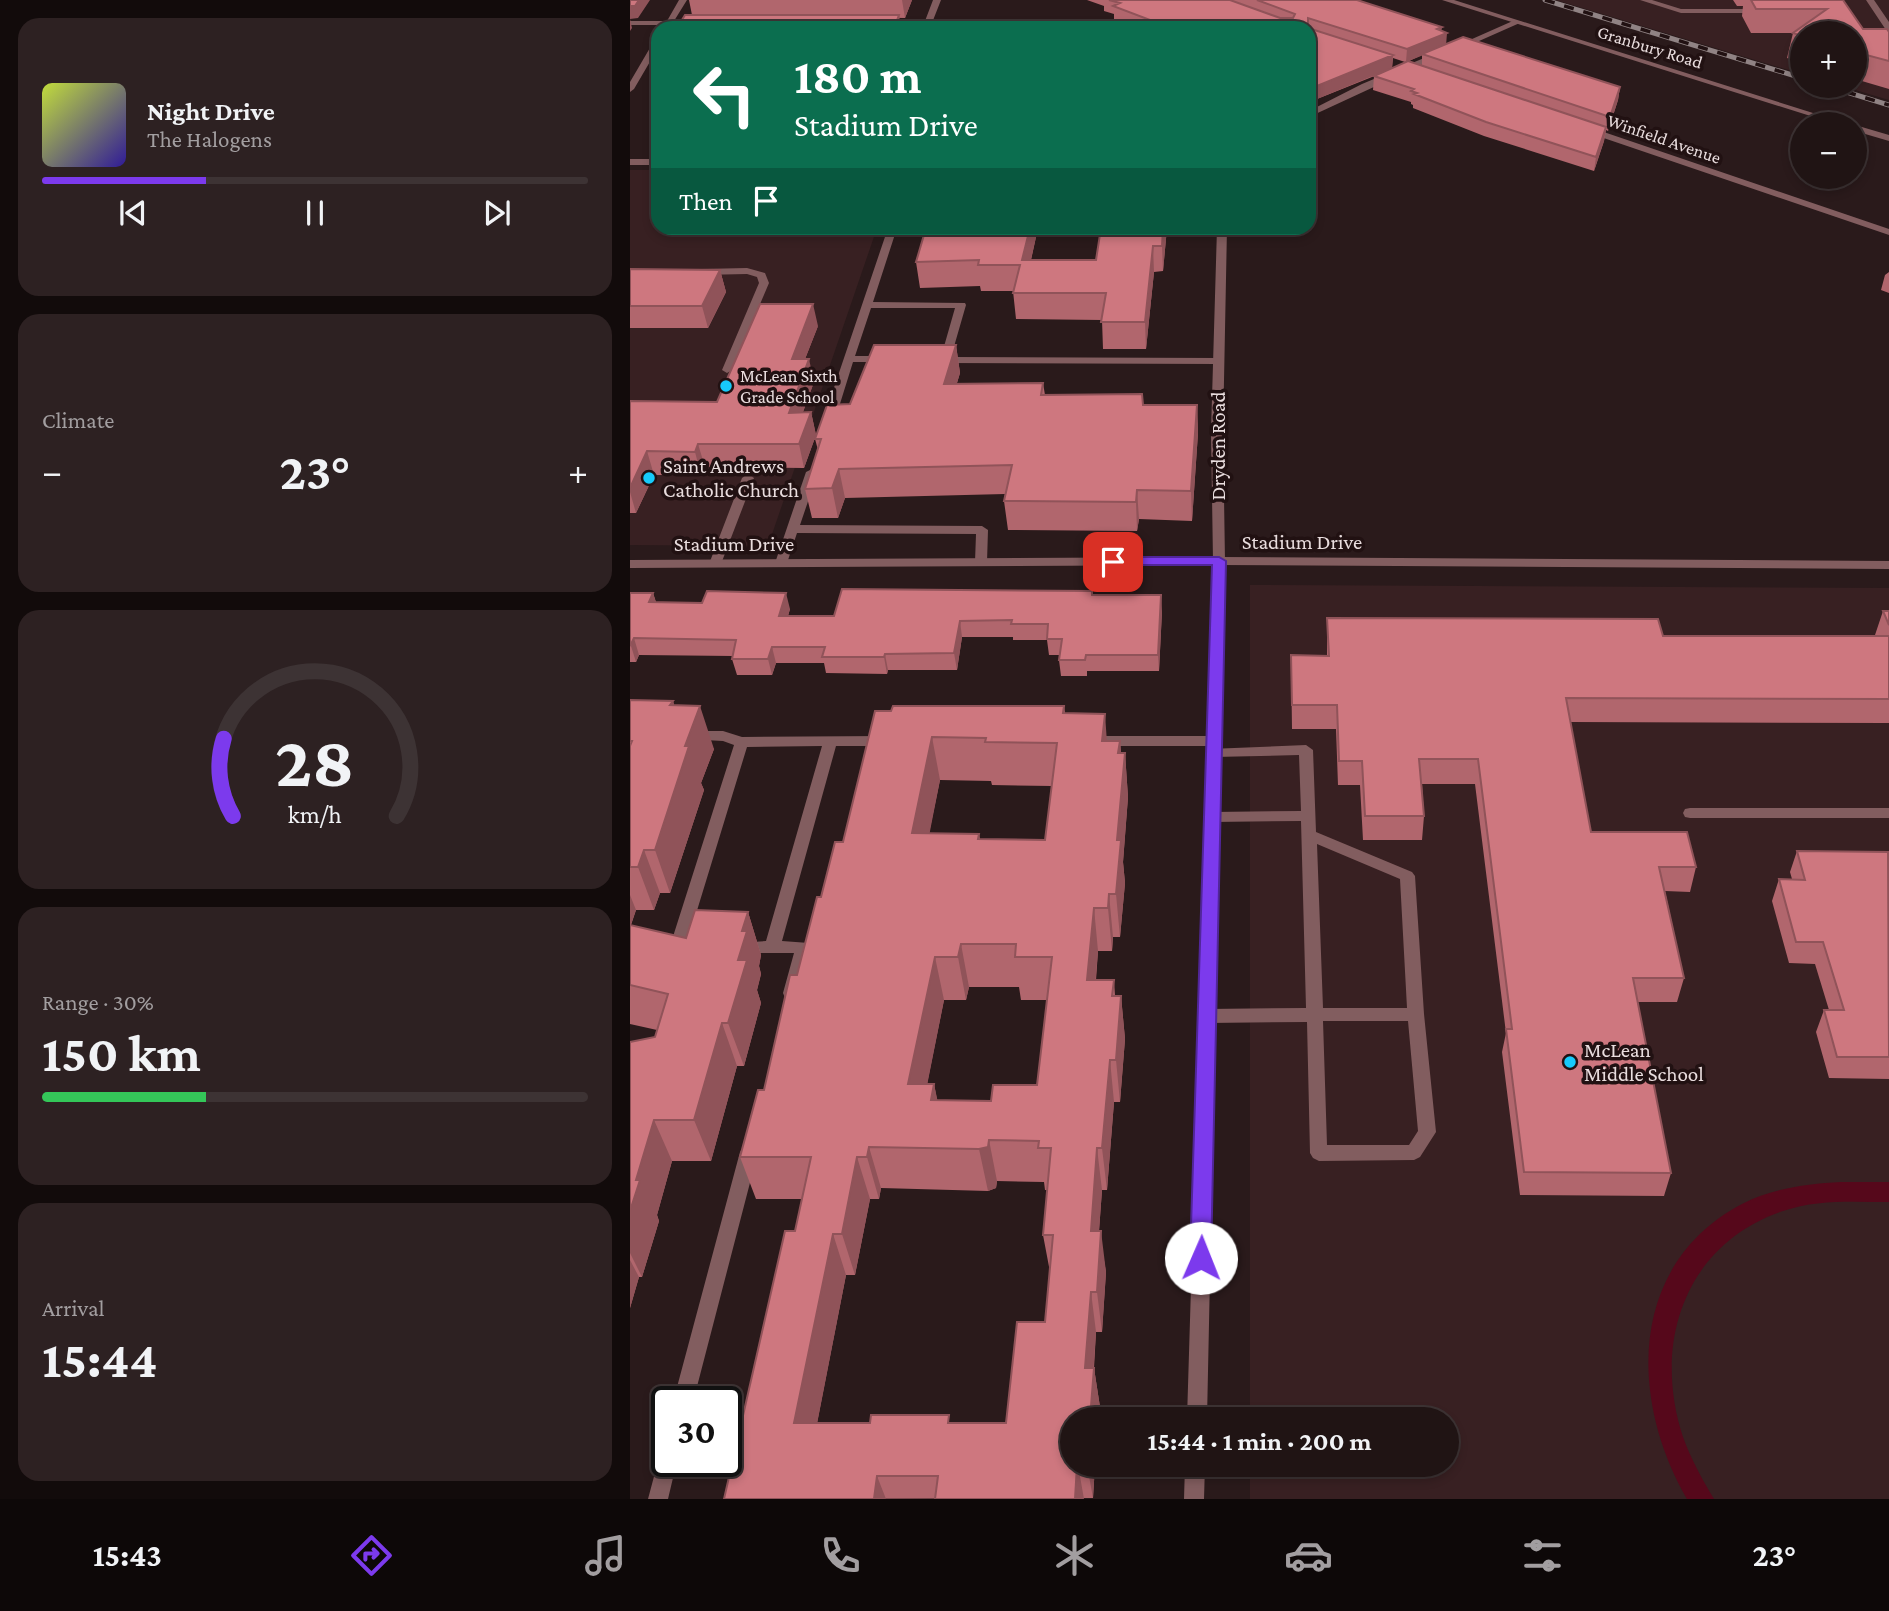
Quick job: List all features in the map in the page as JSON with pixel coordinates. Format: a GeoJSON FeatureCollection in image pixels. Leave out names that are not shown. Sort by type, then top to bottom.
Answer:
{"type":"FeatureCollection","features":[{"type":"Feature","properties":{"kind":"street"},"geometry":{"type":"LineString","coordinates":[[670,21],[683,0]]}},
{"type":"Feature","properties":{"kind":"street"},"geometry":{"type":"LineString","coordinates":[[928,21],[936,0]]}},
{"type":"Feature","properties":{"kind":"street","name":"Granbury Road"},"geometry":{"type":"LineString","coordinates":[[1447,0],[1806,112]]}},
{"type":"Feature","properties":{"kind":"street"},"geometry":{"type":"LineString","coordinates":[[1644,0],[1681,11],[1774,11]]}},
{"type":"Feature","properties":{"kind":"street"},"geometry":{"type":"LineString","coordinates":[[1870,0],[1889,28]]}},
{"type":"Feature","properties":{"kind":"street"},"geometry":{"type":"LineString","coordinates":[[1316,111],[1407,68],[1518,22]]}},
{"type":"Feature","properties":{"kind":"street"},"geometry":{"type":"LineString","coordinates":[[630,23],[651,24]]}},
{"type":"Feature","properties":{"kind":"street"},"geometry":{"type":"LineString","coordinates":[[630,89],[651,53]]}},
{"type":"Feature","properties":{"kind":"street"},"geometry":{"type":"LineString","coordinates":[[1394,64],[1418,72]]}},
{"type":"Feature","properties":{"kind":"street","name":"Winfield Avenue"},"geometry":{"type":"LineString","coordinates":[[1574,125],[1889,232]]}},
{"type":"Feature","properties":{"kind":"street"},"geometry":{"type":"LineString","coordinates":[[1867,132],[1889,138]]}},
{"type":"Feature","properties":{"kind":"street"},"geometry":{"type":"LineString","coordinates":[[630,162],[651,162]]}},
{"type":"Feature","properties":{"kind":"street"},"geometry":{"type":"LineString","coordinates":[[823,438],[890,235]]}},
{"type":"Feature","properties":{"kind":"street","name":"Dryden Road"},"geometry":{"type":"LineString","coordinates":[[1197,1407],[1219,561],[1222,235]]}},
{"type":"Feature","properties":{"kind":"street"},"geometry":{"type":"LineString","coordinates":[[695,272],[747,271],[761,275],[764,283],[726,370]]}},
{"type":"Feature","properties":{"kind":"street"},"geometry":{"type":"LineString","coordinates":[[867,304],[961,305],[945,360]]}},
{"type":"Feature","properties":{"kind":"street"},"geometry":{"type":"LineString","coordinates":[[849,359],[904,360]]}},
{"type":"Feature","properties":{"kind":"street"},"geometry":{"type":"LineString","coordinates":[[931,360],[1219,362]]}},
{"type":"Feature","properties":{"kind":"street"},"geometry":{"type":"LineString","coordinates":[[781,564],[814,464]]}},
{"type":"Feature","properties":{"kind":"street"},"geometry":{"type":"LineString","coordinates":[[715,564],[748,478]]}},
{"type":"Feature","properties":{"kind":"street"},"geometry":{"type":"LineString","coordinates":[[793,529],[982,530],[981,562]]}},
{"type":"Feature","properties":{"kind":"street","name":"Stadium Drive"},"geometry":{"type":"LineString","coordinates":[[630,564],[1219,561],[1889,565]]}},
{"type":"Feature","properties":{"kind":"street"},"geometry":{"type":"LineString","coordinates":[[670,736],[723,736],[742,742],[898,741]]}},
{"type":"Feature","properties":{"kind":"street"},"geometry":{"type":"LineString","coordinates":[[1075,741],[1306,750],[1319,1153],[1414,1152],[1427,1132],[1407,876],[1309,835]]}},
{"type":"Feature","properties":{"kind":"street"},"geometry":{"type":"LineString","coordinates":[[742,742],[678,946],[803,947],[785,1013]]}},
{"type":"Feature","properties":{"kind":"street"},"geometry":{"type":"LineString","coordinates":[[772,947],[830,742]]}},
{"type":"Feature","properties":{"kind":"street"},"geometry":{"type":"LineString","coordinates":[[1690,813],[1889,813]]}},
{"type":"Feature","properties":{"kind":"street"},"geometry":{"type":"LineString","coordinates":[[1212,817],[1310,816]]}},
{"type":"Feature","properties":{"kind":"street"},"geometry":{"type":"LineString","coordinates":[[1207,1016],[1416,1014]]}},
{"type":"Feature","properties":{"kind":"street"},"geometry":{"type":"LineString","coordinates":[[687,1386],[754,1130]]}},
{"type":"Feature","properties":{"kind":"street"},"geometry":{"type":"LineString","coordinates":[[657,1499],[663,1477]]}},
{"type":"Feature","properties":{"kind":"street"},"geometry":{"type":"LineString","coordinates":[[1195,1477],[1195,1499]]}},
{"type":"Feature","properties":{"kind":"shaded area"},"geometry":{"type":"Polygon","coordinates":[[[1556,0],[1889,0],[1889,100],[1867,93],[1867,21],[1790,21],[1790,70],[1556,0]]]}},
{"type":"Feature","properties":{"kind":"shaded area","name":"McLean Sixth Grade School"},"geometry":{"type":"Polygon","coordinates":[[[630,170],[651,170],[651,235],[875,235],[768,546],[630,545],[630,170]]]}},
{"type":"Feature","properties":{"kind":"shaded area","name":"McLean Middle School"},"geometry":{"type":"Polygon","coordinates":[[[1250,585],[1889,588],[1889,1499],[1250,1499],[1250,1477],[1459,1477],[1459,1407],[1250,1407],[1250,585]]]}},
{"type":"Feature","properties":{"kind":"shaded area"},"geometry":{"type":"Polygon","coordinates":[[[1841,1182],[1889,1182],[1889,1202],[1836,1202],[1796,1207],[1749,1226],[1722,1247],[1700,1272],[1685,1301],[1675,1333],[1672,1367],[1674,1402],[1686,1445],[1714,1499],[1687,1499],[1668,1460],[1655,1419],[1649,1378],[1650,1336],[1659,1297],[1677,1261],[1705,1230],[1742,1204],[1790,1188],[1841,1182]]]}},
{"type":"Feature","properties":{"kind":"building"},"geometry":{"type":"Polygon","coordinates":[[[630,0],[639,0],[635,6],[630,6],[630,0]]]}},
{"type":"Feature","properties":{"kind":"building"},"geometry":{"type":"Polygon","coordinates":[[[1109,0],[1230,0],[1280,18],[1293,18],[1295,14],[1257,0],[1357,0],[1442,27],[1437,29],[1447,33],[1407,49],[1308,18],[1308,21],[1153,21],[1113,6],[1120,3],[1109,0]]]}},
{"type":"Feature","properties":{"kind":"building"},"geometry":{"type":"Polygon","coordinates":[[[1751,0],[1843,0],[1857,21],[1810,21],[1827,9],[1756,9],[1751,0]]]}},
{"type":"Feature","properties":{"kind":"building"},"geometry":{"type":"Polygon","coordinates":[[[685,15],[899,15],[897,21],[681,21],[685,15]]]}},
{"type":"Feature","properties":{"kind":"building"},"geometry":{"type":"Polygon","coordinates":[[[1867,29],[1887,29],[1889,61],[1867,55],[1867,29]]]}},
{"type":"Feature","properties":{"kind":"building"},"geometry":{"type":"Polygon","coordinates":[[[1316,30],[1393,55],[1317,86],[1316,30]]]}},
{"type":"Feature","properties":{"kind":"building"},"geometry":{"type":"Polygon","coordinates":[[[1463,37],[1620,87],[1610,117],[1422,54],[1463,37]]]}},
{"type":"Feature","properties":{"kind":"building"},"geometry":{"type":"Polygon","coordinates":[[[1408,61],[1606,127],[1596,157],[1486,122],[1414,94],[1417,93],[1411,91],[1414,89],[1374,76],[1408,61]]]}},
{"type":"Feature","properties":{"kind":"building"},"geometry":{"type":"Polygon","coordinates":[[[924,235],[1028,235],[1022,260],[1096,260],[1100,235],[1163,235],[1162,246],[1153,246],[1145,322],[1101,322],[1106,293],[1013,293],[1020,265],[978,265],[979,260],[916,262],[924,235]]]}},
{"type":"Feature","properties":{"kind":"building"},"geometry":{"type":"Polygon","coordinates":[[[630,269],[720,270],[702,306],[630,306],[630,269]]]}},
{"type":"Feature","properties":{"kind":"building"},"geometry":{"type":"Polygon","coordinates":[[[760,304],[813,304],[792,359],[809,359],[789,413],[811,412],[799,444],[698,444],[695,452],[647,451],[630,488],[630,401],[717,402],[760,304]]]}},
{"type":"Feature","properties":{"kind":"building"},"geometry":{"type":"Polygon","coordinates":[[[874,345],[956,345],[944,384],[1043,383],[1041,395],[1142,394],[1143,405],[1197,405],[1191,491],[1137,490],[1136,502],[1004,501],[1012,465],[839,469],[832,488],[805,489],[821,439],[815,439],[827,405],[850,404],[874,345]]]}},
{"type":"Feature","properties":{"kind":"building"},"geometry":{"type":"Polygon","coordinates":[[[842,589],[1092,591],[1092,595],[1161,595],[1158,655],[1086,655],[1085,660],[1059,660],[1062,639],[1047,639],[1048,624],[1011,624],[1012,620],[960,621],[954,653],[822,657],[825,647],[772,647],[768,659],[732,659],[736,640],[634,638],[630,646],[630,593],[653,593],[649,602],[702,603],[707,591],[786,593],[779,616],[834,616],[842,589]]]}},
{"type":"Feature","properties":{"kind":"building"},"geometry":{"type":"Polygon","coordinates":[[[1883,611],[1889,611],[1889,625],[1883,611]]]}},
{"type":"Feature","properties":{"kind":"building"},"geometry":{"type":"Polygon","coordinates":[[[1327,618],[1658,619],[1663,636],[1889,636],[1889,699],[1566,698],[1591,832],[1687,832],[1696,867],[1659,867],[1684,978],[1633,978],[1671,1173],[1524,1172],[1506,1029],[1512,1029],[1478,759],[1419,759],[1424,816],[1365,816],[1362,761],[1339,761],[1337,705],[1292,705],[1291,655],[1329,656],[1327,618]]]}},
{"type":"Feature","properties":{"kind":"building"},"geometry":{"type":"Polygon","coordinates":[[[630,700],[673,701],[670,705],[700,706],[685,746],[689,746],[655,850],[644,850],[638,867],[630,867],[630,700]]]}},
{"type":"Feature","properties":{"kind":"building"},"geometry":{"type":"Polygon","coordinates":[[[893,706],[1064,706],[1063,713],[1105,714],[1102,741],[1120,741],[1118,753],[1125,753],[1117,840],[1121,840],[1116,894],[1109,894],[1108,908],[1094,908],[1087,980],[1114,980],[1112,996],[1121,996],[1116,1060],[1110,1060],[1102,1148],[1097,1148],[1091,1231],[1101,1231],[1097,1292],[1091,1292],[1085,1368],[1094,1368],[1091,1407],[1060,1407],[1060,1477],[1076,1477],[1075,1499],[935,1499],[938,1476],[877,1476],[874,1499],[724,1499],[729,1477],[742,1477],[742,1420],[785,1231],[795,1231],[811,1157],[740,1157],[758,1090],[764,1090],[790,975],[797,975],[817,897],[821,897],[835,842],[843,842],[875,711],[891,711],[893,706]],[[932,737],[912,833],[979,834],[978,839],[1045,840],[1057,743],[985,742],[986,738],[932,737]],[[961,944],[958,957],[935,957],[908,1084],[934,1084],[931,1100],[991,1101],[993,1085],[1037,1085],[1052,957],[1015,957],[1016,944],[961,944]],[[989,1140],[988,1147],[979,1149],[869,1147],[867,1157],[857,1157],[842,1234],[833,1234],[794,1423],[870,1423],[871,1415],[949,1415],[948,1423],[1006,1423],[1017,1322],[1045,1322],[1053,1235],[1043,1235],[1051,1148],[1038,1148],[1039,1141],[989,1140]]]}},
{"type":"Feature","properties":{"kind":"building"},"geometry":{"type":"Polygon","coordinates":[[[1797,851],[1888,852],[1889,1057],[1837,1057],[1824,1010],[1844,1010],[1823,942],[1796,942],[1779,879],[1805,880],[1797,851]]]}},
{"type":"Feature","properties":{"kind":"building"},"geometry":{"type":"Polygon","coordinates":[[[695,910],[748,912],[742,931],[747,931],[738,960],[747,960],[728,1023],[722,1023],[694,1120],[654,1120],[636,1180],[640,1180],[630,1211],[630,1042],[655,1037],[668,994],[630,985],[630,925],[686,938],[695,910]]]}},
{"type":"Feature","properties":{"kind":"railway"},"geometry":{"type":"LineString","coordinates":[[1545,0],[1790,74]]}},
{"type":"Feature","properties":{"kind":"railway"},"geometry":{"type":"LineString","coordinates":[[1866,98],[1889,105]]}},
{"type":"Feature","properties":{"kind":"place","name":"McLean Sixth Grade School"},"geometry":{"type":"Point","coordinates":[726,386]}},
{"type":"Feature","properties":{"kind":"place","name":"Saint Andrews Catholic Church"},"geometry":{"type":"Point","coordinates":[649,478]}},
{"type":"Feature","properties":{"kind":"place","name":"McLean Middle School"},"geometry":{"type":"Point","coordinates":[1570,1062]}},
{"type":"Feature","properties":{"kind":"route"},"geometry":{"type":"LineString","coordinates":[[1113,562],[1219,561],[1201,1258]]}}]}
